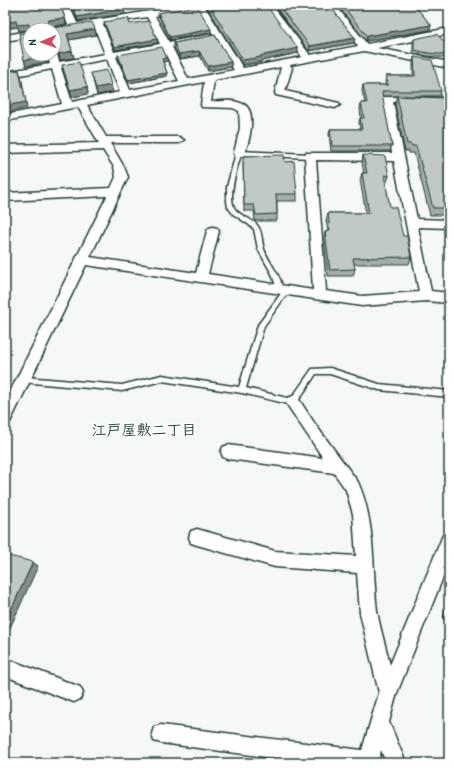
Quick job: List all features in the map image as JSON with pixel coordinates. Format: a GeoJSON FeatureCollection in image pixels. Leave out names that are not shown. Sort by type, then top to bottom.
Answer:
{"type":"FeatureCollection","features":[{"type":"Feature","properties":{"kind":"street"},"geometry":{"type":"LineString","coordinates":[[65,5],[73,26]]}},
{"type":"Feature","properties":{"kind":"street"},"geometry":{"type":"LineString","coordinates":[[62,28],[201,5],[240,72]]}},
{"type":"Feature","properties":{"kind":"street"},"geometry":{"type":"LineString","coordinates":[[268,5],[308,59]]}},
{"type":"Feature","properties":{"kind":"street"},"geometry":{"type":"LineString","coordinates":[[330,5],[364,48],[449,65]]}},
{"type":"Feature","properties":{"kind":"street"},"geometry":{"type":"LineString","coordinates":[[150,14],[185,83]]}},
{"type":"Feature","properties":{"kind":"street"},"geometry":{"type":"LineString","coordinates":[[97,22],[126,94]]}},
{"type":"Feature","properties":{"kind":"street"},"geometry":{"type":"LineString","coordinates":[[5,118],[449,31]]}},
{"type":"Feature","properties":{"kind":"street"},"geometry":{"type":"LineString","coordinates":[[5,38],[22,35]]}},
{"type":"Feature","properties":{"kind":"street"},"geometry":{"type":"LineString","coordinates":[[5,75],[218,36]]}},
{"type":"Feature","properties":{"kind":"street"},"geometry":{"type":"LineString","coordinates":[[55,62],[68,106]]}},
{"type":"Feature","properties":{"kind":"street"},"geometry":{"type":"LineString","coordinates":[[284,63],[287,68],[280,93],[335,105]]}},
{"type":"Feature","properties":{"kind":"street"},"geometry":{"type":"LineString","coordinates":[[209,78],[206,105],[240,106],[244,109],[246,116],[245,135],[239,153]]}},
{"type":"Feature","properties":{"kind":"street"},"geometry":{"type":"LineString","coordinates":[[426,296],[387,100],[449,101]]}},
{"type":"Feature","properties":{"kind":"street"},"geometry":{"type":"LineString","coordinates":[[5,418],[122,177],[119,167],[81,104]]}},
{"type":"Feature","properties":{"kind":"street"},"geometry":{"type":"LineString","coordinates":[[5,149],[179,140]]}},
{"type":"Feature","properties":{"kind":"street"},"geometry":{"type":"LineString","coordinates":[[320,295],[310,156],[398,157]]}},
{"type":"Feature","properties":{"kind":"street"},"geometry":{"type":"LineString","coordinates":[[5,197],[114,192]]}},
{"type":"Feature","properties":{"kind":"street"},"geometry":{"type":"LineString","coordinates":[[412,223],[449,224]]}},
{"type":"Feature","properties":{"kind":"street"},"geometry":{"type":"LineString","coordinates":[[201,278],[213,231]]}},
{"type":"Feature","properties":{"kind":"street"},"geometry":{"type":"LineString","coordinates":[[82,260],[283,291],[362,301],[426,296],[449,298]]}},
{"type":"Feature","properties":{"kind":"street"},"geometry":{"type":"LineString","coordinates":[[293,402],[310,429],[353,486],[361,514],[369,613],[388,693]]}},
{"type":"Feature","properties":{"kind":"street"},"geometry":{"type":"LineString","coordinates":[[228,452],[338,467]]}},
{"type":"Feature","properties":{"kind":"street"},"geometry":{"type":"LineString","coordinates":[[197,537],[276,559],[365,565]]}},
{"type":"Feature","properties":{"kind":"street"},"geometry":{"type":"LineString","coordinates":[[161,734],[368,762],[388,693],[449,541]]}},
{"type":"Feature","properties":{"kind":"street"},"geometry":{"type":"LineString","coordinates":[[5,667],[74,693]]}},
{"type":"Feature","properties":{"kind":"street"},"geometry":{"type":"LineString","coordinates":[[380,722],[396,763]]}},
{"type":"Feature","properties":{"kind":"lane"},"geometry":{"type":"LineString","coordinates":[[242,390],[262,325],[283,291],[280,282],[261,248],[257,229],[246,218],[234,212],[230,205],[232,177],[239,153],[310,156]]}},
{"type":"Feature","properties":{"kind":"lane"},"geometry":{"type":"LineString","coordinates":[[24,380],[122,388],[162,378],[242,390],[293,402],[314,371],[330,371],[379,387],[449,394]]}},
{"type":"Feature","properties":{"kind":"building"},"geometry":{"type":"Polygon","coordinates":[[[5,5],[48,5],[48,7],[60,5],[65,18],[49,20],[48,22],[22,22],[22,25],[17,25],[16,21],[5,23],[5,5]]]}},
{"type":"Feature","properties":{"kind":"building"},"geometry":{"type":"Polygon","coordinates":[[[72,5],[123,5],[124,9],[77,17],[72,5]]]}},
{"type":"Feature","properties":{"kind":"building"},"geometry":{"type":"Polygon","coordinates":[[[209,5],[266,5],[298,48],[243,60],[209,5]]]}},
{"type":"Feature","properties":{"kind":"building"},"geometry":{"type":"Polygon","coordinates":[[[278,5],[329,5],[355,38],[310,46],[278,5]]]}},
{"type":"Feature","properties":{"kind":"building"},"geometry":{"type":"Polygon","coordinates":[[[342,5],[414,5],[431,25],[367,36],[342,5]]]}},
{"type":"Feature","properties":{"kind":"building"},"geometry":{"type":"Polygon","coordinates":[[[197,6],[211,29],[170,37],[158,13],[197,6]]]}},
{"type":"Feature","properties":{"kind":"building"},"geometry":{"type":"Polygon","coordinates":[[[128,18],[130,24],[149,21],[157,39],[114,47],[104,22],[128,18]]]}},
{"type":"Feature","properties":{"kind":"building"},"geometry":{"type":"Polygon","coordinates":[[[92,22],[95,29],[67,34],[72,51],[62,53],[62,27],[92,22]]]}},
{"type":"Feature","properties":{"kind":"building"},"geometry":{"type":"Polygon","coordinates":[[[22,33],[22,50],[19,34],[22,33]]]}},
{"type":"Feature","properties":{"kind":"building"},"geometry":{"type":"Polygon","coordinates":[[[437,34],[449,48],[449,55],[414,50],[414,39],[437,34]]]}},
{"type":"Feature","properties":{"kind":"building"},"geometry":{"type":"Polygon","coordinates":[[[215,35],[231,62],[208,66],[199,51],[179,54],[174,43],[215,35]]]}},
{"type":"Feature","properties":{"kind":"building"},"geometry":{"type":"Polygon","coordinates":[[[162,47],[167,58],[162,59],[167,73],[128,80],[118,55],[162,47]]]}},
{"type":"Feature","properties":{"kind":"building"},"geometry":{"type":"Polygon","coordinates":[[[414,57],[432,60],[441,91],[383,91],[382,94],[392,146],[332,146],[330,129],[362,129],[360,118],[364,118],[361,103],[367,103],[363,85],[388,85],[386,76],[415,76],[414,57]]]}},
{"type":"Feature","properties":{"kind":"building"},"geometry":{"type":"Polygon","coordinates":[[[79,62],[87,87],[70,90],[62,65],[79,62]]]}},
{"type":"Feature","properties":{"kind":"building"},"geometry":{"type":"Polygon","coordinates":[[[19,70],[26,102],[5,106],[5,72],[19,70]]]}},
{"type":"Feature","properties":{"kind":"building"},"geometry":{"type":"Polygon","coordinates":[[[107,70],[111,85],[96,88],[91,73],[107,70]]]}},
{"type":"Feature","properties":{"kind":"building"},"geometry":{"type":"Polygon","coordinates":[[[397,96],[445,98],[449,110],[449,208],[433,208],[416,146],[407,144],[397,96]]]}},
{"type":"Feature","properties":{"kind":"building"},"geometry":{"type":"Polygon","coordinates":[[[284,155],[285,162],[294,161],[297,194],[276,194],[277,214],[256,215],[254,205],[244,205],[243,156],[284,155]]]}},
{"type":"Feature","properties":{"kind":"building"},"geometry":{"type":"Polygon","coordinates":[[[363,155],[385,156],[389,176],[384,175],[390,207],[396,207],[403,236],[407,236],[411,257],[353,258],[355,269],[330,270],[325,232],[330,231],[328,213],[369,213],[362,173],[367,173],[363,155]]]}},
{"type":"Feature","properties":{"kind":"building"},"geometry":{"type":"Polygon","coordinates":[[[5,555],[33,562],[5,623],[5,555]]]}},
{"type":"Feature","properties":{"kind":"district","name":"江戸屋敷二丁目"},"geometry":{"type":"Point","coordinates":[144,429]}}]}
